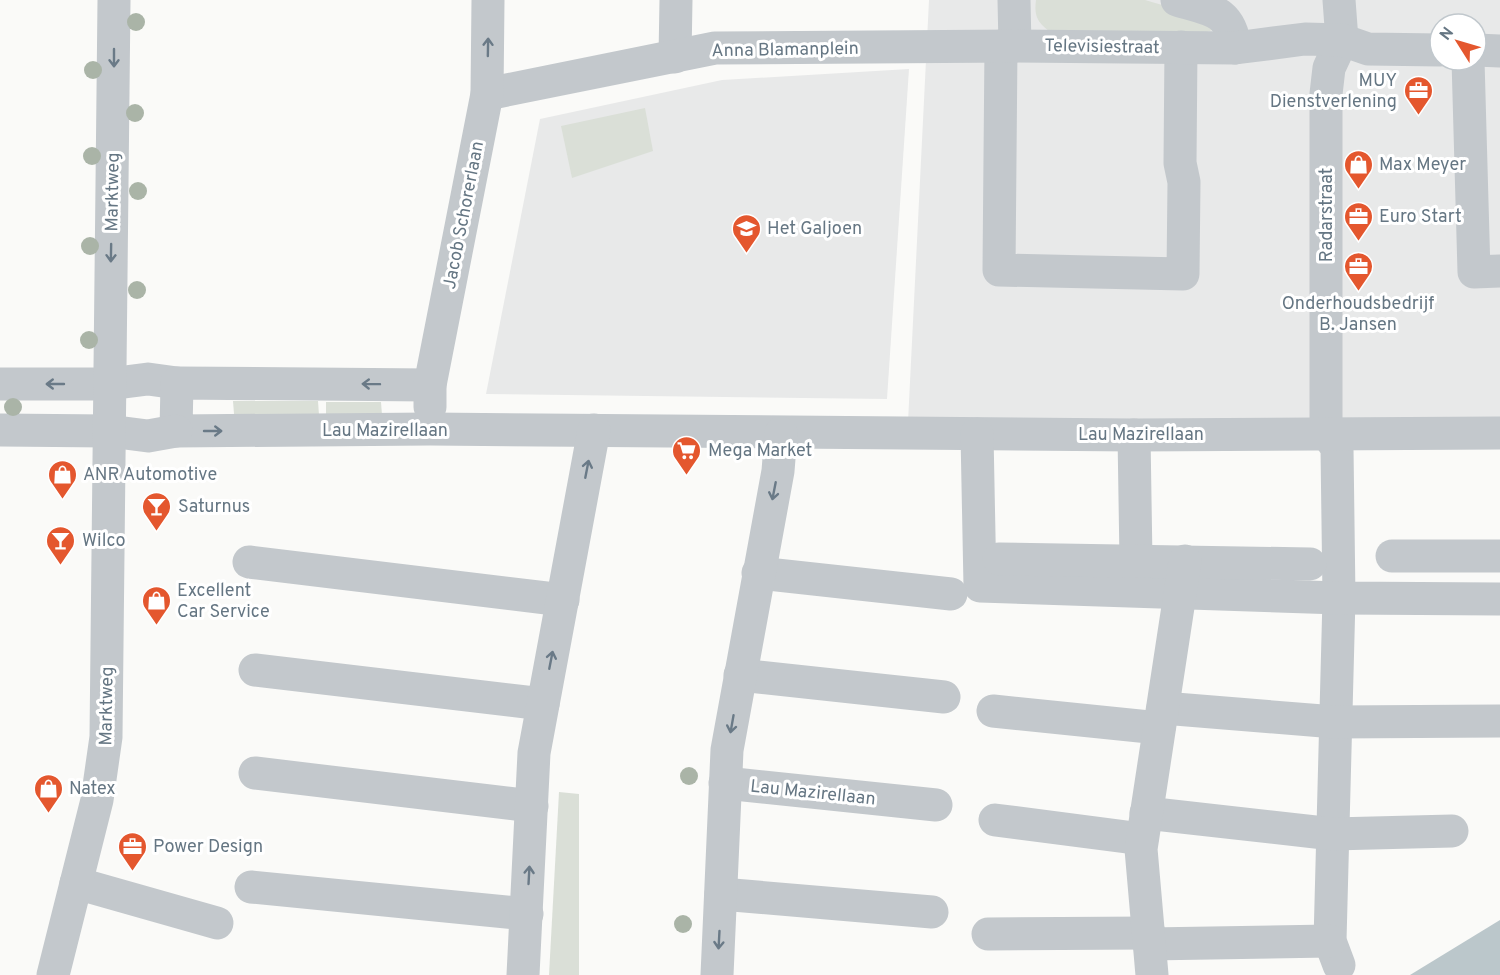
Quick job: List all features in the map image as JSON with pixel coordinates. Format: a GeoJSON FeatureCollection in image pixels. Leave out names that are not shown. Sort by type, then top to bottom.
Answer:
{"type":"FeatureCollection","features":[{"type":"Feature","properties":{"kind":"street","name":"Marktweg"},"geometry":{"type":"LineString","coordinates":[[53,975],[98,800],[105,756],[114,0]]}},
{"type":"Feature","properties":{"kind":"street","name":"Jacob Schorerlaan"},"geometry":{"type":"LineString","coordinates":[[430,429],[430,385],[487,94],[488,0]]}},
{"type":"Feature","properties":{"kind":"street"},"geometry":{"type":"LineString","coordinates":[[675,57],[676,0]]}},
{"type":"Feature","properties":{"kind":"street"},"geometry":{"type":"LineString","coordinates":[[1014,0],[1008,46],[999,270],[1183,274],[1184,182],[1180,164],[1181,47]]}},
{"type":"Feature","properties":{"kind":"street"},"geometry":{"type":"LineString","coordinates":[[1177,0],[1223,15],[1233,30],[1235,48]]}},
{"type":"Feature","properties":{"kind":"street","name":"Radarstraat"},"geometry":{"type":"LineString","coordinates":[[1326,432],[1326,94],[1329,68],[1341,40],[1339,0]]}},
{"type":"Feature","properties":{"kind":"street","name":"Televisiestraat"},"geometry":{"type":"LineString","coordinates":[[1008,46],[1235,48],[1305,39],[1341,40],[1368,49],[1428,50]]}},
{"type":"Feature","properties":{"kind":"street","name":"Anna Blamanplein"},"geometry":{"type":"LineString","coordinates":[[487,94],[715,48],[1008,46]]}},
{"type":"Feature","properties":{"kind":"street"},"geometry":{"type":"LineString","coordinates":[[1468,72],[1474,272],[1500,272]]}},
{"type":"Feature","properties":{"kind":"street"},"geometry":{"type":"LineString","coordinates":[[0,384],[109,384],[148,379],[177,382],[430,385]]}},
{"type":"Feature","properties":{"kind":"street"},"geometry":{"type":"LineString","coordinates":[[176,431],[177,382]]}},
{"type":"Feature","properties":{"kind":"street","name":"Lau Mazirellaan"},"geometry":{"type":"LineString","coordinates":[[109,431],[148,436],[176,431],[430,429],[1134,435],[1326,432],[1500,433]]}},
{"type":"Feature","properties":{"kind":"street"},"geometry":{"type":"LineString","coordinates":[[0,430],[109,431]]}},
{"type":"Feature","properties":{"kind":"street"},"geometry":{"type":"LineString","coordinates":[[524,975],[534,753],[594,430]]}},
{"type":"Feature","properties":{"kind":"street"},"geometry":{"type":"LineString","coordinates":[[988,934],[1150,951],[1335,953],[1332,834],[1339,598],[1337,448],[1326,432]]}},
{"type":"Feature","properties":{"kind":"street","name":"Lau Mazirellaan"},"geometry":{"type":"LineString","coordinates":[[717,975],[727,750],[778,471],[781,433]]}},
{"type":"Feature","properties":{"kind":"street"},"geometry":{"type":"LineString","coordinates":[[977,434],[980,586],[1183,577],[1310,564]]}},
{"type":"Feature","properties":{"kind":"street"},"geometry":{"type":"LineString","coordinates":[[1134,435],[1136,561]]}},
{"type":"Feature","properties":{"kind":"street"},"geometry":{"type":"LineString","coordinates":[[1392,556],[1500,556]]}},
{"type":"Feature","properties":{"kind":"street"},"geometry":{"type":"LineString","coordinates":[[999,559],[1136,561],[1183,577],[1339,598],[1500,599]]}},
{"type":"Feature","properties":{"kind":"street"},"geometry":{"type":"LineString","coordinates":[[249,562],[563,600]]}},
{"type":"Feature","properties":{"kind":"street"},"geometry":{"type":"LineString","coordinates":[[758,573],[951,594]]}},
{"type":"Feature","properties":{"kind":"street"},"geometry":{"type":"LineString","coordinates":[[1150,951],[1144,826],[1183,577]]}},
{"type":"Feature","properties":{"kind":"street"},"geometry":{"type":"LineString","coordinates":[[255,670],[543,704]]}},
{"type":"Feature","properties":{"kind":"street"},"geometry":{"type":"LineString","coordinates":[[740,675],[944,697]]}},
{"type":"Feature","properties":{"kind":"street"},"geometry":{"type":"LineString","coordinates":[[993,711],[1335,722],[1500,721]]}},
{"type":"Feature","properties":{"kind":"street"},"geometry":{"type":"LineString","coordinates":[[255,773],[532,806]]}},
{"type":"Feature","properties":{"kind":"street","name":"Lau Mazirellaan"},"geometry":{"type":"LineString","coordinates":[[725,783],[936,805]]}},
{"type":"Feature","properties":{"kind":"street"},"geometry":{"type":"LineString","coordinates":[[995,820],[1332,834],[1452,831]]}},
{"type":"Feature","properties":{"kind":"street"},"geometry":{"type":"LineString","coordinates":[[76,883],[217,923]]}},
{"type":"Feature","properties":{"kind":"street"},"geometry":{"type":"LineString","coordinates":[[251,886],[527,914]]}},
{"type":"Feature","properties":{"kind":"street"},"geometry":{"type":"LineString","coordinates":[[721,894],[932,912]]}},
{"type":"Feature","properties":{"kind":"shaded area"},"geometry":{"type":"Polygon","coordinates":[[[929,0],[1500,0],[1500,422],[908,422],[929,0]]]}},
{"type":"Feature","properties":{"kind":"shaded area"},"geometry":{"type":"Polygon","coordinates":[[[1036,0],[1145,0],[1210,19],[1212,30],[1207,32],[1049,31],[1037,18],[1036,0]]]}},
{"type":"Feature","properties":{"kind":"shaded area"},"geometry":{"type":"Polygon","coordinates":[[[909,69],[887,399],[486,394],[540,119],[722,80],[909,69]]]}},
{"type":"Feature","properties":{"kind":"shaded area"},"geometry":{"type":"Polygon","coordinates":[[[645,108],[653,151],[572,178],[561,126],[645,108]]]}},
{"type":"Feature","properties":{"kind":"shaded area"},"geometry":{"type":"Polygon","coordinates":[[[233,401],[318,401],[319,415],[234,414],[233,401]]]}},
{"type":"Feature","properties":{"kind":"shaded area"},"geometry":{"type":"Polygon","coordinates":[[[326,402],[381,402],[382,415],[326,415],[326,402]]]}},
{"type":"Feature","properties":{"kind":"shaded area"},"geometry":{"type":"Polygon","coordinates":[[[559,792],[579,794],[579,975],[549,975],[559,792]]]}},
{"type":"Feature","properties":{"kind":"shaded area"},"geometry":{"type":"Polygon","coordinates":[[[1500,920],[1500,975],[1410,975],[1500,920]]]}},
{"type":"Feature","properties":{"kind":"place","name":"MUY Dienstverlening"},"geometry":{"type":"Point","coordinates":[1418,116]}},
{"type":"Feature","properties":{"kind":"place","name":"Max Meyer"},"geometry":{"type":"Point","coordinates":[1358,190]}},
{"type":"Feature","properties":{"kind":"place","name":"Euro Start"},"geometry":{"type":"Point","coordinates":[1358,242]}},
{"type":"Feature","properties":{"kind":"place","name":"Het Galjoen"},"geometry":{"type":"Point","coordinates":[746,254]}},
{"type":"Feature","properties":{"kind":"place","name":"Onderhoudsbedrijf B. Jansen"},"geometry":{"type":"Point","coordinates":[1358,292]}},
{"type":"Feature","properties":{"kind":"place","name":"Mega Market"},"geometry":{"type":"Point","coordinates":[687,476]}},
{"type":"Feature","properties":{"kind":"place","name":"ANR Automotive"},"geometry":{"type":"Point","coordinates":[62,500]}},
{"type":"Feature","properties":{"kind":"place","name":"Saturnus"},"geometry":{"type":"Point","coordinates":[157,532]}},
{"type":"Feature","properties":{"kind":"place","name":"Wilco"},"geometry":{"type":"Point","coordinates":[61,566]}},
{"type":"Feature","properties":{"kind":"place","name":"Excellent Car Service"},"geometry":{"type":"Point","coordinates":[156,626]}},
{"type":"Feature","properties":{"kind":"place","name":"Natex"},"geometry":{"type":"Point","coordinates":[48,814]}},
{"type":"Feature","properties":{"kind":"place","name":"Power Design"},"geometry":{"type":"Point","coordinates":[132,872]}}]}
